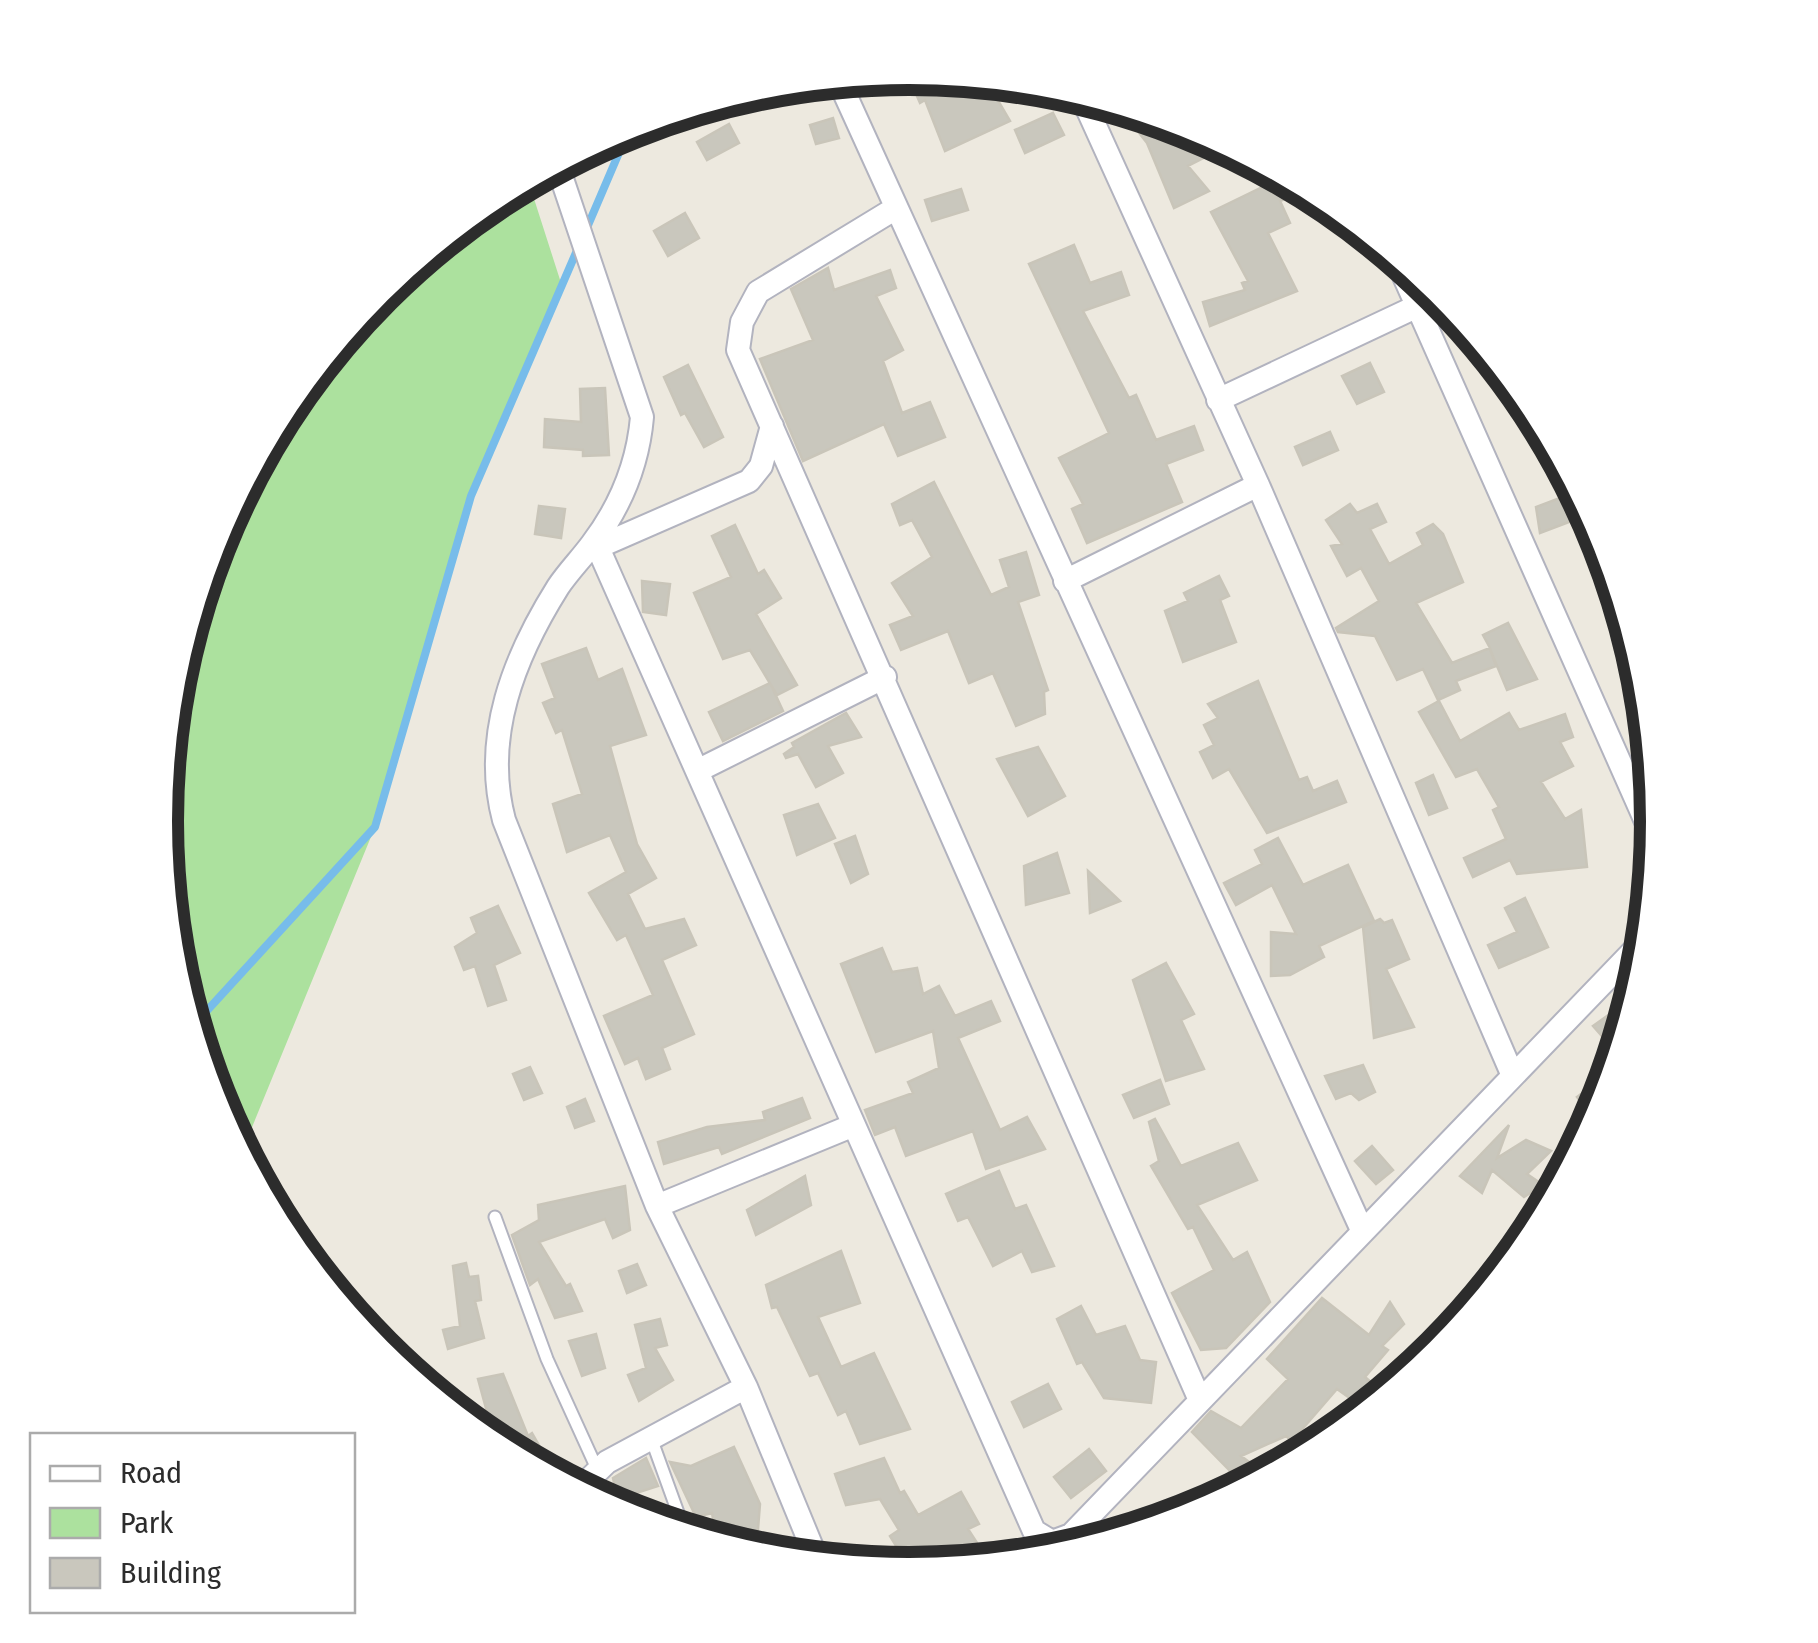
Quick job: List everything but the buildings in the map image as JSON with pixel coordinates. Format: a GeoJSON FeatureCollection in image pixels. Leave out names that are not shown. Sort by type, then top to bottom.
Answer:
{"type":"FeatureCollection","features":[{"type":"Feature","properties":{"kind":"street"},"geometry":{"type":"LineString","coordinates":[[844,93],[1362,1230]]}},
{"type":"Feature","properties":{"kind":"street"},"geometry":{"type":"LineString","coordinates":[[1089,113],[1258,486],[1512,1076]]}},
{"type":"Feature","properties":{"kind":"street"},"geometry":{"type":"LineString","coordinates":[[562,177],[642,417],[639,450],[630,478],[596,544],[560,583],[523,650],[508,692],[493,779],[504,820],[657,1206],[746,1387],[812,1547]]}},
{"type":"Feature","properties":{"kind":"street"},"geometry":{"type":"LineString","coordinates":[[896,208],[758,292],[748,307],[738,350],[1199,1398]]}},
{"type":"Feature","properties":{"kind":"street"},"geometry":{"type":"LineString","coordinates":[[1411,290],[1640,807]]}},
{"type":"Feature","properties":{"kind":"street"},"geometry":{"type":"LineString","coordinates":[[1218,400],[1424,302]]}},
{"type":"Feature","properties":{"kind":"street"},"geometry":{"type":"LineString","coordinates":[[596,544],[748,481],[761,466],[772,426]]}},
{"type":"Feature","properties":{"kind":"street"},"geometry":{"type":"LineString","coordinates":[[1065,581],[1258,486]]}},
{"type":"Feature","properties":{"kind":"street"},"geometry":{"type":"LineString","coordinates":[[596,544],[1034,1530],[1048,1540]]}},
{"type":"Feature","properties":{"kind":"street"},"geometry":{"type":"LineString","coordinates":[[697,771],[885,677]]}},
{"type":"Feature","properties":{"kind":"street"},"geometry":{"type":"LineString","coordinates":[[1068,1535],[1627,957]]}},
{"type":"Feature","properties":{"kind":"street"},"geometry":{"type":"LineString","coordinates":[[657,1206],[854,1125]]}},
{"type":"Feature","properties":{"kind":"street"},"geometry":{"type":"LineString","coordinates":[[589,1480],[651,1437],[746,1387]]}},
{"type":"Feature","properties":{"kind":"lane"},"geometry":{"type":"LineString","coordinates":[[495,1217],[547,1359],[598,1471]]}},
{"type":"Feature","properties":{"kind":"lane"},"geometry":{"type":"LineString","coordinates":[[651,1437],[679,1516]]}},
{"type":"Feature","properties":{"kind":"green space"},"geometry":{"type":"Polygon","coordinates":[[[533,194],[562,286],[471,496],[375,827],[249,1135],[216,1057],[202,1011],[179,869],[179,774],[202,632],[216,586],[253,498],[301,415],[329,376],[359,339],[427,272],[464,241],[533,194]]]}},
{"type":"Feature","properties":{"kind":"waterway"},"geometry":{"type":"LineString","coordinates":[[586,230],[620,150]]}},
{"type":"Feature","properties":{"kind":"waterway"},"geometry":{"type":"LineString","coordinates":[[203,1015],[375,827],[471,496],[578,248]]}}]}
